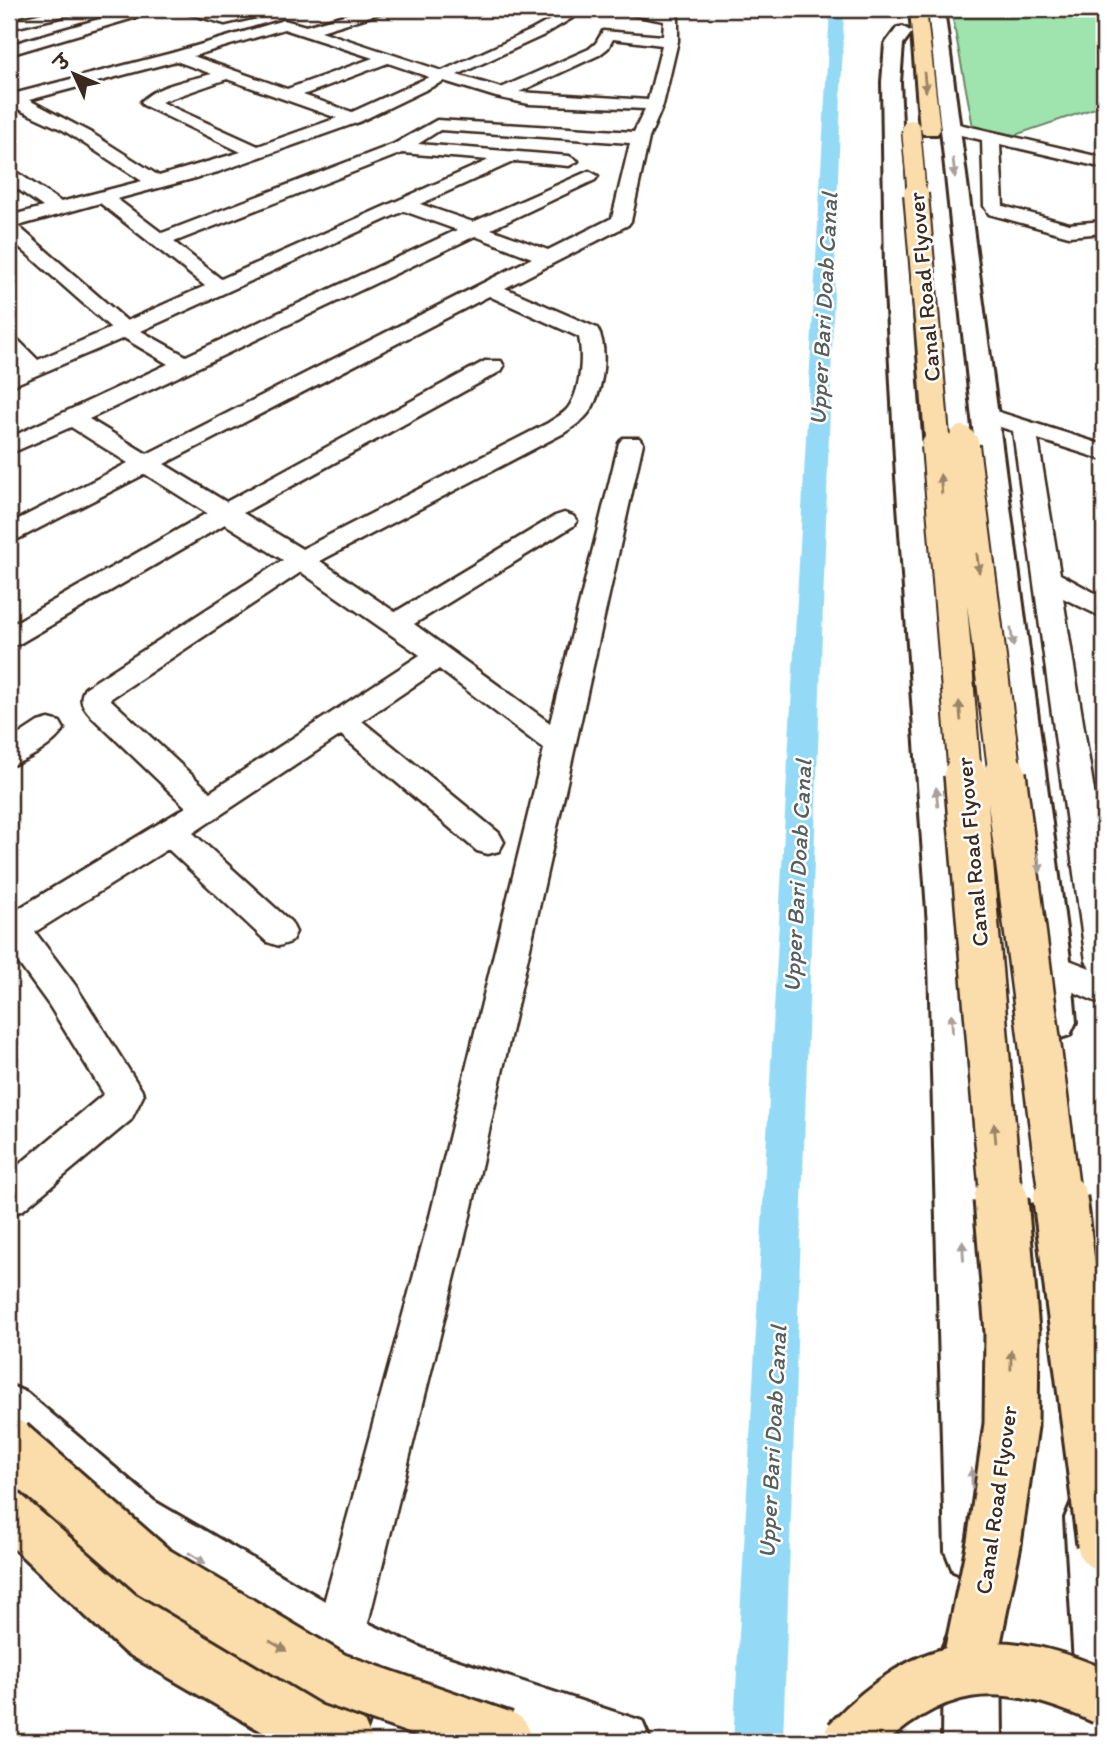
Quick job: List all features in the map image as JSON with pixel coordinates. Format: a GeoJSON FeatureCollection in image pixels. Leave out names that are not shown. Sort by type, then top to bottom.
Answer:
{"type":"FeatureCollection","features":[{"type":"Feature","properties":{"kind":"main road","name":"Canal Road Flyover"},"geometry":{"type":"LineString","coordinates":[[917,27],[958,409],[1104,1544]]}},
{"type":"Feature","properties":{"kind":"main road","name":"Canal Road Flyover"},"geometry":{"type":"LineString","coordinates":[[930,129],[1012,1332],[1011,1426],[993,1543],[968,1669]]}},
{"type":"Feature","properties":{"kind":"main road"},"geometry":{"type":"LineString","coordinates":[[9,1445],[153,1571],[334,1679],[504,1738],[519,1725]]}},
{"type":"Feature","properties":{"kind":"main road"},"geometry":{"type":"LineString","coordinates":[[11,1534],[143,1630],[311,1727],[344,1742]]}},
{"type":"Feature","properties":{"kind":"main road"},"geometry":{"type":"LineString","coordinates":[[849,1742],[867,1720],[897,1695],[931,1678],[968,1669],[1006,1667],[1046,1673],[1104,1698]]}},
{"type":"Feature","properties":{"kind":"street"},"geometry":{"type":"LineString","coordinates":[[9,25],[77,9]]}},
{"type":"Feature","properties":{"kind":"street"},"geometry":{"type":"LineString","coordinates":[[9,50],[149,9]]}},
{"type":"Feature","properties":{"kind":"street"},"geometry":{"type":"LineString","coordinates":[[188,9],[225,20],[272,9]]}},
{"type":"Feature","properties":{"kind":"street"},"geometry":{"type":"LineString","coordinates":[[307,31],[379,9]]}},
{"type":"Feature","properties":{"kind":"street"},"geometry":{"type":"LineString","coordinates":[[9,222],[157,183],[354,118],[537,33],[580,9]]}},
{"type":"Feature","properties":{"kind":"street"},"geometry":{"type":"LineString","coordinates":[[9,534],[621,221],[640,138],[655,105],[670,41],[672,13],[622,9]]}},
{"type":"Feature","properties":{"kind":"street"},"geometry":{"type":"LineString","coordinates":[[936,9],[894,44],[891,82],[897,272],[910,477],[948,925],[973,1502],[972,1742]]}},
{"type":"Feature","properties":{"kind":"street"},"geometry":{"type":"LineString","coordinates":[[255,14],[502,94],[549,101],[655,105]]}},
{"type":"Feature","properties":{"kind":"street"},"geometry":{"type":"LineString","coordinates":[[11,99],[177,57],[284,24]]}},
{"type":"Feature","properties":{"kind":"street"},"geometry":{"type":"LineString","coordinates":[[917,27],[930,129],[968,294],[986,415],[1051,967],[1104,1680]]}},
{"type":"Feature","properties":{"kind":"street"},"geometry":{"type":"LineString","coordinates":[[502,94],[594,51],[603,45],[608,34],[670,41]]}},
{"type":"Feature","properties":{"kind":"street"},"geometry":{"type":"LineString","coordinates":[[177,57],[354,118]]}},
{"type":"Feature","properties":{"kind":"street"},"geometry":{"type":"LineString","coordinates":[[287,94],[387,58]]}},
{"type":"Feature","properties":{"kind":"street"},"geometry":{"type":"LineString","coordinates":[[227,74],[164,94],[149,102],[257,152]]}},
{"type":"Feature","properties":{"kind":"street"},"geometry":{"type":"LineString","coordinates":[[11,99],[52,116],[86,135],[157,183]]}},
{"type":"Feature","properties":{"kind":"street"},"geometry":{"type":"LineString","coordinates":[[159,241],[400,148],[415,141],[433,127],[443,124],[640,138]]}},
{"type":"Feature","properties":{"kind":"street"},"geometry":{"type":"LineString","coordinates":[[930,129],[991,136],[1102,161]]}},
{"type":"Feature","properties":{"kind":"street"},"geometry":{"type":"LineString","coordinates":[[9,380],[513,156],[529,130]]}},
{"type":"Feature","properties":{"kind":"street"},"geometry":{"type":"LineString","coordinates":[[991,136],[993,206],[996,210],[1069,230],[1104,228]]}},
{"type":"Feature","properties":{"kind":"street"},"geometry":{"type":"LineString","coordinates":[[400,148],[569,161]]}},
{"type":"Feature","properties":{"kind":"street"},"geometry":{"type":"LineString","coordinates":[[9,175],[57,208]]}},
{"type":"Feature","properties":{"kind":"street"},"geometry":{"type":"LineString","coordinates":[[9,447],[589,176]]}},
{"type":"Feature","properties":{"kind":"street"},"geometry":{"type":"LineString","coordinates":[[102,196],[219,287]]}},
{"type":"Feature","properties":{"kind":"street"},"geometry":{"type":"LineString","coordinates":[[403,204],[549,257]]}},
{"type":"Feature","properties":{"kind":"street"},"geometry":{"type":"LineString","coordinates":[[9,228],[125,330],[183,364]]}},
{"type":"Feature","properties":{"kind":"street"},"geometry":{"type":"LineString","coordinates":[[208,809],[103,711],[95,701],[95,695],[301,560],[556,428],[582,405],[592,347],[589,333],[488,288]]}},
{"type":"Feature","properties":{"kind":"street"},"geometry":{"type":"LineString","coordinates":[[9,344],[35,369]]}},
{"type":"Feature","properties":{"kind":"street"},"geometry":{"type":"LineString","coordinates":[[15,626],[493,366]]}},
{"type":"Feature","properties":{"kind":"street"},"geometry":{"type":"LineString","coordinates":[[986,415],[1100,446]]}},
{"type":"Feature","properties":{"kind":"street"},"geometry":{"type":"LineString","coordinates":[[72,418],[301,560],[440,655],[560,746]]}},
{"type":"Feature","properties":{"kind":"street"},"geometry":{"type":"LineString","coordinates":[[1024,426],[1104,961]]}},
{"type":"Feature","properties":{"kind":"street"},"geometry":{"type":"LineString","coordinates":[[339,1639],[450,1216],[631,443]]}},
{"type":"Feature","properties":{"kind":"street"},"geometry":{"type":"LineString","coordinates":[[395,624],[564,521]]}},
{"type":"Feature","properties":{"kind":"street"},"geometry":{"type":"LineString","coordinates":[[1048,579],[1104,609]]}},
{"type":"Feature","properties":{"kind":"street"},"geometry":{"type":"LineString","coordinates":[[9,1197],[117,1108],[125,1094],[62,995],[10,926],[208,809],[440,655]]}},
{"type":"Feature","properties":{"kind":"street"},"geometry":{"type":"LineString","coordinates":[[342,720],[488,842]]}},
{"type":"Feature","properties":{"kind":"street"},"geometry":{"type":"LineString","coordinates":[[9,755],[49,730]]}},
{"type":"Feature","properties":{"kind":"street"},"geometry":{"type":"LineString","coordinates":[[170,831],[279,932]]}},
{"type":"Feature","properties":{"kind":"street"},"geometry":{"type":"LineString","coordinates":[[1051,967],[1104,990]]}},
{"type":"Feature","properties":{"kind":"street"},"geometry":{"type":"LineString","coordinates":[[9,1412],[135,1520],[237,1583],[339,1639],[519,1725],[621,1742]]}},
{"type":"Feature","properties":{"kind":"street"},"geometry":{"type":"LineString","coordinates":[[11,1534],[178,1677],[308,1742]]}},
{"type":"Feature","properties":{"kind":"street"},"geometry":{"type":"LineString","coordinates":[[395,1742],[418,1676]]}},
{"type":"Feature","properties":{"kind":"green space"},"geometry":{"type":"Polygon","coordinates":[[[951,9],[1104,9],[1104,105],[1015,135],[973,127],[951,9]]]}},
{"type":"Feature","properties":{"kind":"waterway","name":"Upper Bari Doab Canal"},"geometry":{"type":"LineString","coordinates":[[758,1742],[837,9]]}}]}
